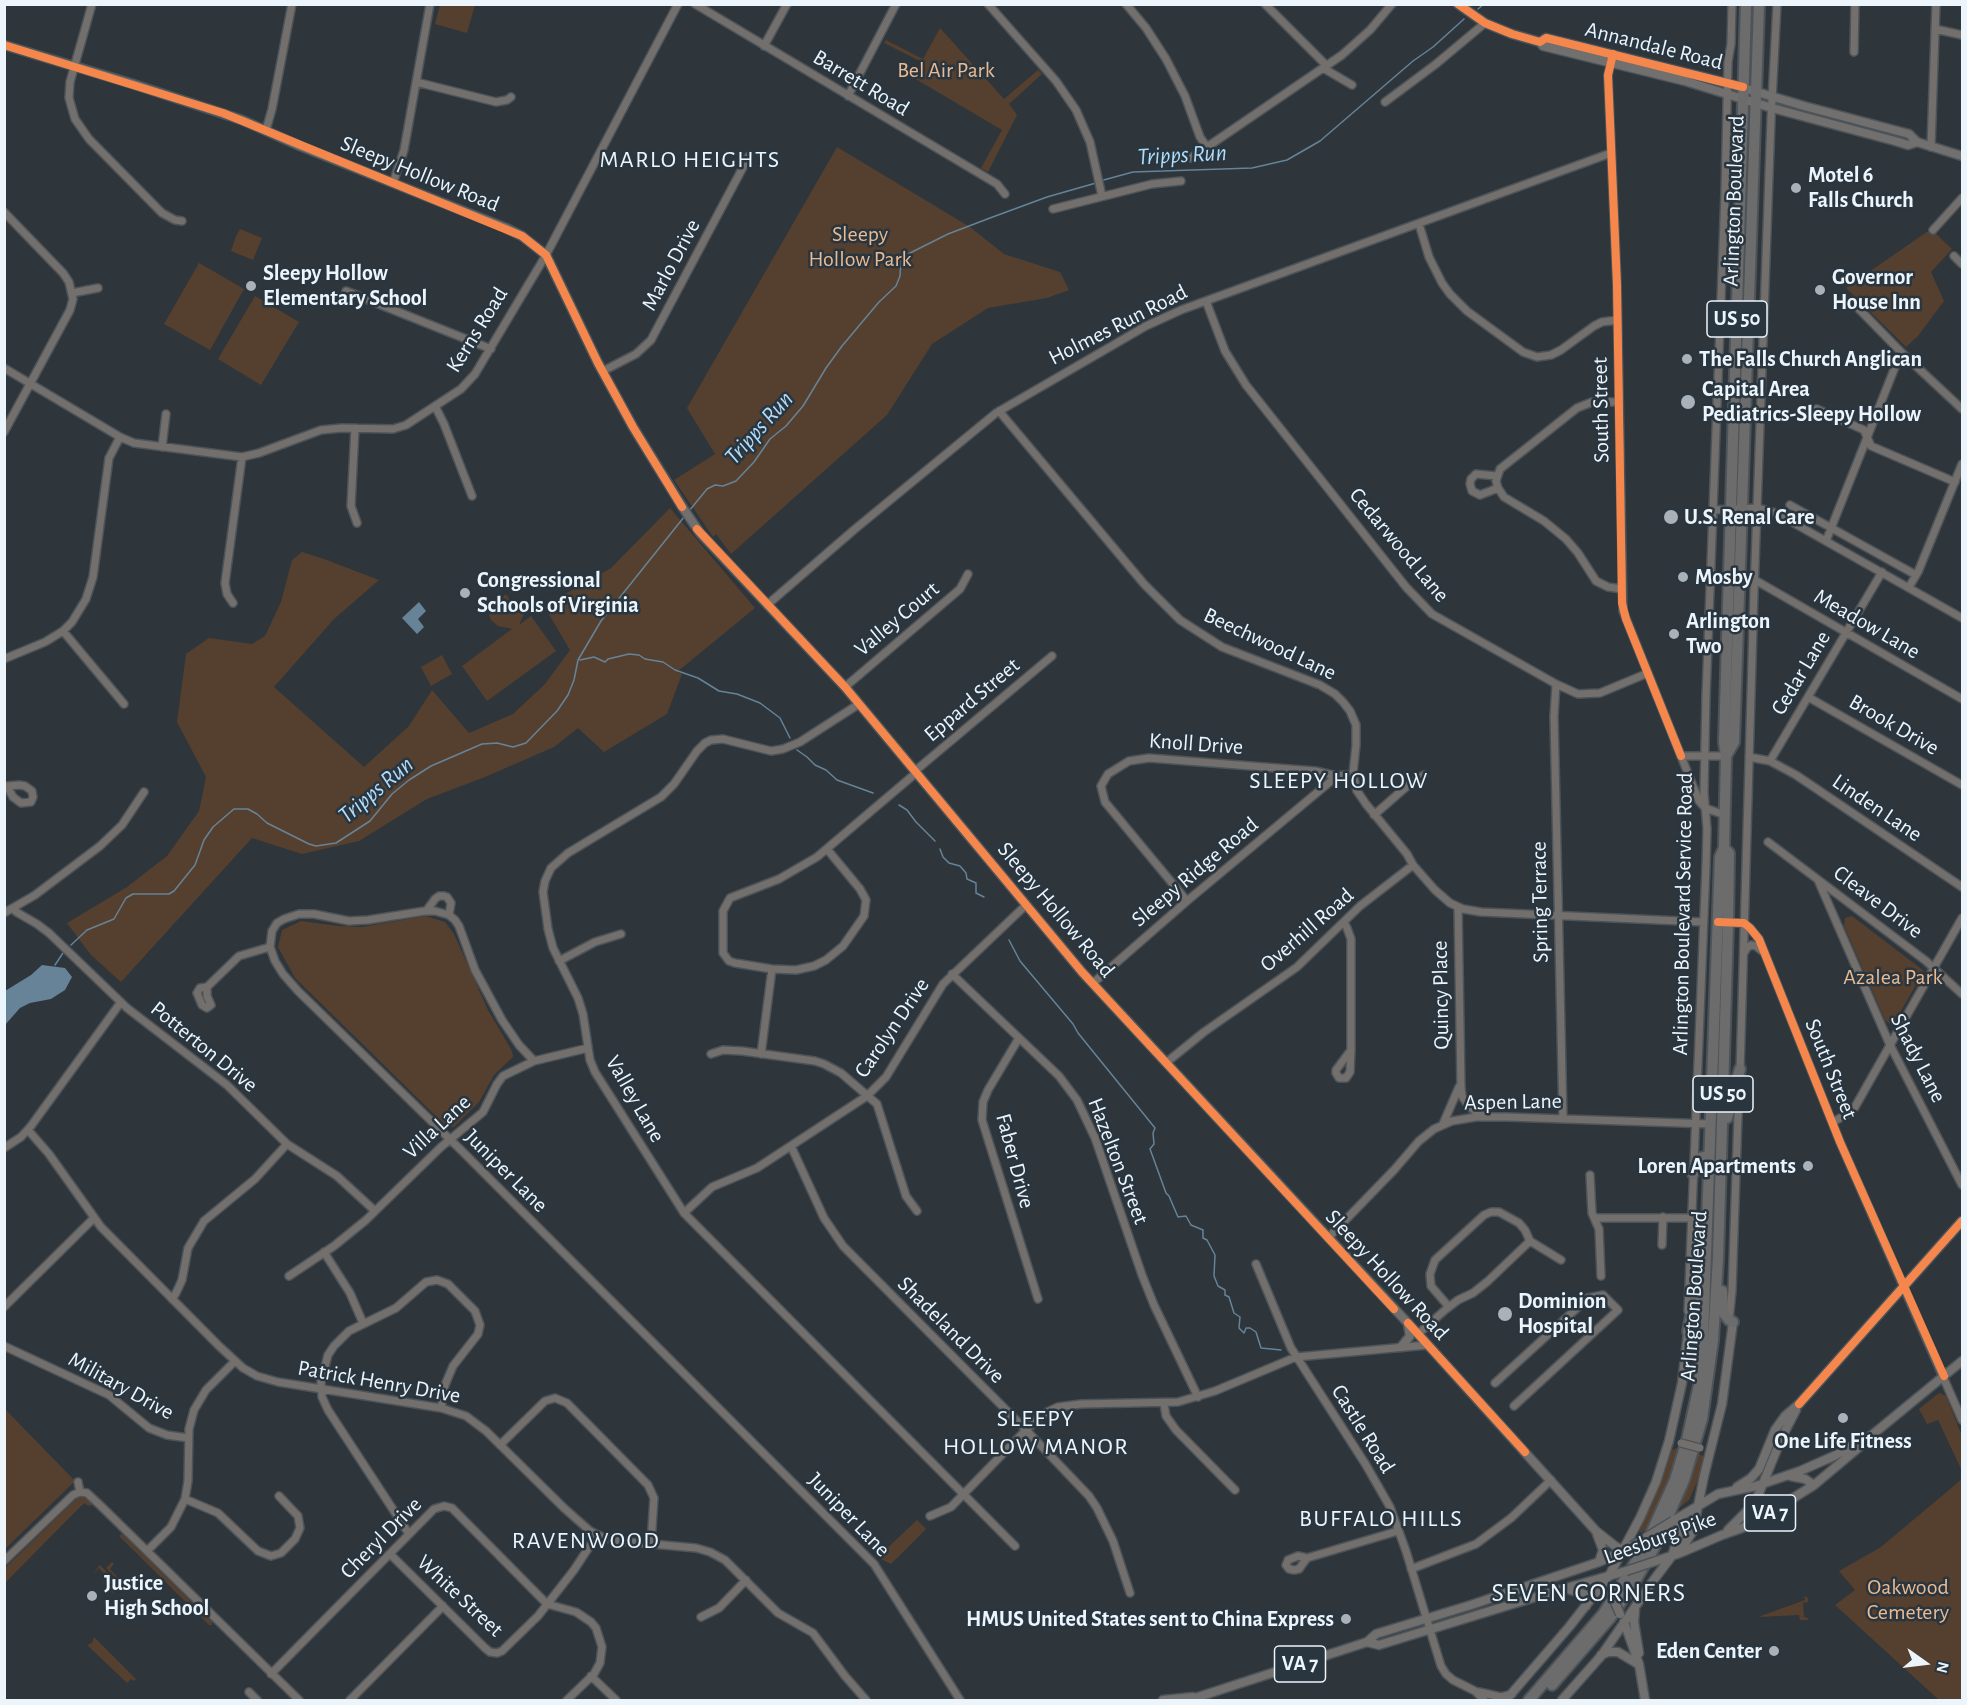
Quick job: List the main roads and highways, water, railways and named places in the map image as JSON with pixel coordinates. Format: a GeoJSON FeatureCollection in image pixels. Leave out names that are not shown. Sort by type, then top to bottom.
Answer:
{"type":"FeatureCollection","features":[{"type":"Feature","properties":{"kind":"highway","name":"Arlington Boulevard"},"geometry":{"type":"LineString","coordinates":[[1538,1701],[1592,1641],[1628,1591],[1655,1546],[1677,1497],[1696,1439],[1707,1387],[1713,1340],[1722,1139],[1723,922],[1720,857],[1724,848],[1726,756],[1734,742],[1739,232],[1746,4]]}},
{"type":"Feature","properties":{"kind":"highway","name":"Arlington Boulevard"},"geometry":{"type":"LineString","coordinates":[[1736,509],[1750,308],[1759,4]]}},
{"type":"Feature","properties":{"kind":"highway","name":"Arlington Boulevard"},"geometry":{"type":"LineString","coordinates":[[1529,1701],[1581,1641],[1619,1590],[1645,1547],[1675,1480],[1688,1440],[1699,1385],[1703,1338],[1710,1124],[1723,922]]}},
{"type":"Feature","properties":{"kind":"highway"},"geometry":{"type":"LineString","coordinates":[[1722,1139],[1740,1069]]}},
{"type":"Feature","properties":{"kind":"highway"},"geometry":{"type":"LineString","coordinates":[[1693,1174],[1700,1158],[1709,1156],[1713,1158],[1716,1165],[1714,1232],[1718,1258]]}},
{"type":"Feature","properties":{"kind":"highway"},"geometry":{"type":"LineString","coordinates":[[1719,1219],[1724,1312],[1731,1321]]}},
{"type":"Feature","properties":{"kind":"highway"},"geometry":{"type":"LineString","coordinates":[[1688,1332],[1706,1223]]}},
{"type":"Feature","properties":{"kind":"main road","name":"Annandale Road"},"geometry":{"type":"LineString","coordinates":[[1458,4],[1485,23],[1512,34],[1540,42],[1546,38],[1727,93],[1757,91],[1909,134],[1917,142],[1962,156]]}},
{"type":"Feature","properties":{"kind":"main road","name":"Sleepy Hollow Road"},"geometry":{"type":"LineString","coordinates":[[4,45],[224,113],[522,236],[546,255],[633,427],[697,529],[845,687],[1093,982],[1408,1323],[1596,1531],[1614,1546],[1628,1549]]}},
{"type":"Feature","properties":{"kind":"main road","name":"Annandale Road"},"geometry":{"type":"LineString","coordinates":[[1612,58],[1727,83],[1756,102],[1772,108],[1908,145],[1917,142]]}},
{"type":"Feature","properties":{"kind":"main road"},"geometry":{"type":"LineString","coordinates":[[1731,1490],[1755,1474],[1763,1462],[1775,1430],[1785,1416],[1799,1404],[1962,1221]]}},
{"type":"Feature","properties":{"kind":"main road"},"geometry":{"type":"LineString","coordinates":[[1562,1701],[1601,1656],[1671,1557],[1689,1538],[1696,1521],[1704,1476],[1724,1396],[1731,1321]]}},
{"type":"Feature","properties":{"kind":"main road"},"geometry":{"type":"LineString","coordinates":[[1401,1347],[1410,1336],[1408,1323]]}},
{"type":"Feature","properties":{"kind":"main road","name":"Arlington Boulevard Service Road"},"geometry":{"type":"LineString","coordinates":[[1509,1697],[1586,1606],[1628,1549],[1669,1440],[1682,1383],[1688,1332]]}},
{"type":"Feature","properties":{"kind":"main road","name":"VA 7"},"geometry":{"type":"LineString","coordinates":[[1673,1521],[1718,1494],[1787,1475],[1834,1455],[1872,1435],[1962,1361]]}},
{"type":"Feature","properties":{"kind":"main road"},"geometry":{"type":"LineString","coordinates":[[1722,1534],[1747,1511],[1764,1483],[1782,1437],[1799,1404]]}},
{"type":"Feature","properties":{"kind":"main road","name":"Leesburg Pike"},"geometry":{"type":"LineString","coordinates":[[1367,1642],[1379,1645],[1626,1571],[1671,1557],[1722,1534],[1742,1528],[1815,1485],[1872,1435]]}},
{"type":"Feature","properties":{"kind":"main road"},"geometry":{"type":"LineString","coordinates":[[1787,1475],[1805,1479],[1815,1485],[1818,1471],[1834,1455]]}},
{"type":"Feature","properties":{"kind":"main road"},"geometry":{"type":"LineString","coordinates":[[1671,1557],[1679,1534],[1673,1521]]}},
{"type":"Feature","properties":{"kind":"main road","name":"Leesburg Pike"},"geometry":{"type":"LineString","coordinates":[[1162,1701],[1193,1699],[1367,1642],[1376,1634],[1599,1562],[1628,1549],[1673,1521]]}},
{"type":"Feature","properties":{"kind":"main road"},"geometry":{"type":"LineString","coordinates":[[1596,1531],[1603,1550],[1599,1562]]}},
{"type":"Feature","properties":{"kind":"main road"},"geometry":{"type":"LineString","coordinates":[[1609,1576],[1611,1593],[1639,1664]]}},
{"type":"Feature","properties":{"kind":"main road"},"geometry":{"type":"LineString","coordinates":[[1564,1589],[1581,1592],[1585,1597],[1586,1606]]}},
{"type":"Feature","properties":{"kind":"main road"},"geometry":{"type":"LineString","coordinates":[[1637,1604],[1634,1622],[1645,1701]]}},
{"type":"Feature","properties":{"kind":"main road"},"geometry":{"type":"LineString","coordinates":[[1601,1656],[1608,1652],[1618,1652],[1639,1664]]}},
{"type":"Feature","properties":{"kind":"water"},"geometry":{"type":"Polygon","coordinates":[[[419,602],[426,611],[418,619],[424,627],[417,634],[402,618],[419,602]]]}},
{"type":"Feature","properties":{"kind":"water"},"geometry":{"type":"Polygon","coordinates":[[[42,965],[65,968],[72,977],[65,990],[51,999],[30,1003],[20,1008],[5,1025],[5,991],[31,975],[42,965]]]}},
{"type":"Feature","properties":{"kind":"waterway","name":"Tripps Run"},"geometry":{"type":"LineString","coordinates":[[1478,9],[1484,4]]}},
{"type":"Feature","properties":{"kind":"waterway","name":"Tripps Run"},"geometry":{"type":"LineString","coordinates":[[1100,181],[1133,172],[1252,168],[1287,160],[1320,141],[1464,19]]}},
{"type":"Feature","properties":{"kind":"waterway","name":"Tripps Run"},"geometry":{"type":"LineString","coordinates":[[689,511],[707,489],[736,481],[754,462],[770,439],[786,426],[803,406],[842,346],[879,302],[896,286],[900,276],[901,260],[906,255],[948,234],[990,218],[1047,197],[1096,183]]}},
{"type":"Feature","properties":{"kind":"waterway","name":"Tripps Run"},"geometry":{"type":"LineString","coordinates":[[71,945],[87,930],[114,919],[126,898],[133,894],[169,894],[174,891],[195,865],[204,840],[213,827],[234,809],[248,809],[267,823],[309,844],[316,846],[336,843],[370,821],[392,794],[431,766],[482,744],[497,743],[513,747],[526,743],[557,711],[568,695],[578,660],[601,621],[684,517]]}},
{"type":"Feature","properties":{"kind":"waterway"},"geometry":{"type":"LineString","coordinates":[[580,660],[594,657],[605,662],[608,659],[629,654],[663,662],[675,670],[698,678],[719,691],[737,694],[760,703],[780,718],[790,738]]}},
{"type":"Feature","properties":{"kind":"waterway"},"geometry":{"type":"LineString","coordinates":[[797,750],[837,780],[873,793]]}},
{"type":"Feature","properties":{"kind":"waterway"},"geometry":{"type":"LineString","coordinates":[[899,805],[907,810],[935,841]]}},
{"type":"Feature","properties":{"kind":"waterway"},"geometry":{"type":"LineString","coordinates":[[940,849],[943,857],[949,863],[960,866],[966,873],[967,879],[976,883],[976,893],[984,897]]}},
{"type":"Feature","properties":{"kind":"waterway"},"geometry":{"type":"LineString","coordinates":[[1009,940],[1020,961],[1155,1128],[1154,1144],[1150,1149],[1166,1193],[1178,1217],[1186,1216],[1191,1225],[1203,1230],[1203,1238],[1207,1240],[1215,1255],[1214,1276],[1218,1286],[1225,1290],[1225,1295],[1229,1297],[1234,1313],[1240,1317],[1239,1328],[1244,1333],[1246,1328],[1256,1332],[1261,1348],[1281,1350]]}},
{"type":"Feature","properties":{"kind":"waterway"},"geometry":{"type":"LineString","coordinates":[[55,965],[63,953]]}},
{"type":"Feature","properties":{"kind":"place","name":"Motel 6 Falls Church"},"geometry":{"type":"Point","coordinates":[1796,188]}},
{"type":"Feature","properties":{"kind":"place","name":"Sleepy Hollow Elementary School"},"geometry":{"type":"Point","coordinates":[251,286]}},
{"type":"Feature","properties":{"kind":"place","name":"Governor House Inn"},"geometry":{"type":"Point","coordinates":[1820,290]}},
{"type":"Feature","properties":{"kind":"place","name":"The Falls Church Anglican"},"geometry":{"type":"Point","coordinates":[1687,359]}},
{"type":"Feature","properties":{"kind":"place","name":"Capital Area Pediatrics-Sleepy Hollow"},"geometry":{"type":"Point","coordinates":[1688,402]}},
{"type":"Feature","properties":{"kind":"place","name":"U.S. Renal Care"},"geometry":{"type":"Point","coordinates":[1671,517]}},
{"type":"Feature","properties":{"kind":"place","name":"Mosby"},"geometry":{"type":"Point","coordinates":[1683,577]}},
{"type":"Feature","properties":{"kind":"place","name":"Congressional Schools of Virginia"},"geometry":{"type":"Point","coordinates":[465,593]}},
{"type":"Feature","properties":{"kind":"place","name":"Arlington Two"},"geometry":{"type":"Point","coordinates":[1674,634]}},
{"type":"Feature","properties":{"kind":"place","name":"Loren Apartments"},"geometry":{"type":"Point","coordinates":[1808,1166]}},
{"type":"Feature","properties":{"kind":"place","name":"Dominion Hospital"},"geometry":{"type":"Point","coordinates":[1505,1314]}},
{"type":"Feature","properties":{"kind":"place","name":"One Life Fitness"},"geometry":{"type":"Point","coordinates":[1843,1418]}},
{"type":"Feature","properties":{"kind":"place","name":"Justice High School"},"geometry":{"type":"Point","coordinates":[92,1596]}},
{"type":"Feature","properties":{"kind":"place","name":"HMUS United States sent to China Express"},"geometry":{"type":"Point","coordinates":[1346,1619]}},
{"type":"Feature","properties":{"kind":"place","name":"Eden Center"},"geometry":{"type":"Point","coordinates":[1774,1651]}},
{"type":"Feature","properties":{"kind":"district","name":"MARLO HEIGHTS"},"geometry":{"type":"Point","coordinates":[690,160]}},
{"type":"Feature","properties":{"kind":"district","name":"SLEEPY HOLLOW"},"geometry":{"type":"Point","coordinates":[1339,781]}},
{"type":"Feature","properties":{"kind":"district","name":"SLEEPY HOLLOW MANOR"},"geometry":{"type":"Point","coordinates":[1036,1433]}},
{"type":"Feature","properties":{"kind":"district","name":"BUFFALO HILLS"},"geometry":{"type":"Point","coordinates":[1381,1519]}},
{"type":"Feature","properties":{"kind":"district","name":"RAVENWOOD"},"geometry":{"type":"Point","coordinates":[586,1541]}},
{"type":"Feature","properties":{"kind":"district","name":"SEVEN CORNERS"},"geometry":{"type":"Point","coordinates":[1589,1593]}},
{"type":"Feature","properties":{"kind":"park label","name":"Bel Air Park"},"geometry":{"type":"Point","coordinates":[946,70]}},
{"type":"Feature","properties":{"kind":"park label","name":"Sleepy Hollow Park"},"geometry":{"type":"Point","coordinates":[860,246]}},
{"type":"Feature","properties":{"kind":"park label","name":"Azalea Park"},"geometry":{"type":"Point","coordinates":[1893,977]}},
{"type":"Feature","properties":{"kind":"park label","name":"Oakwood Cemetery"},"geometry":{"type":"Point","coordinates":[1908,1600]}}]}
